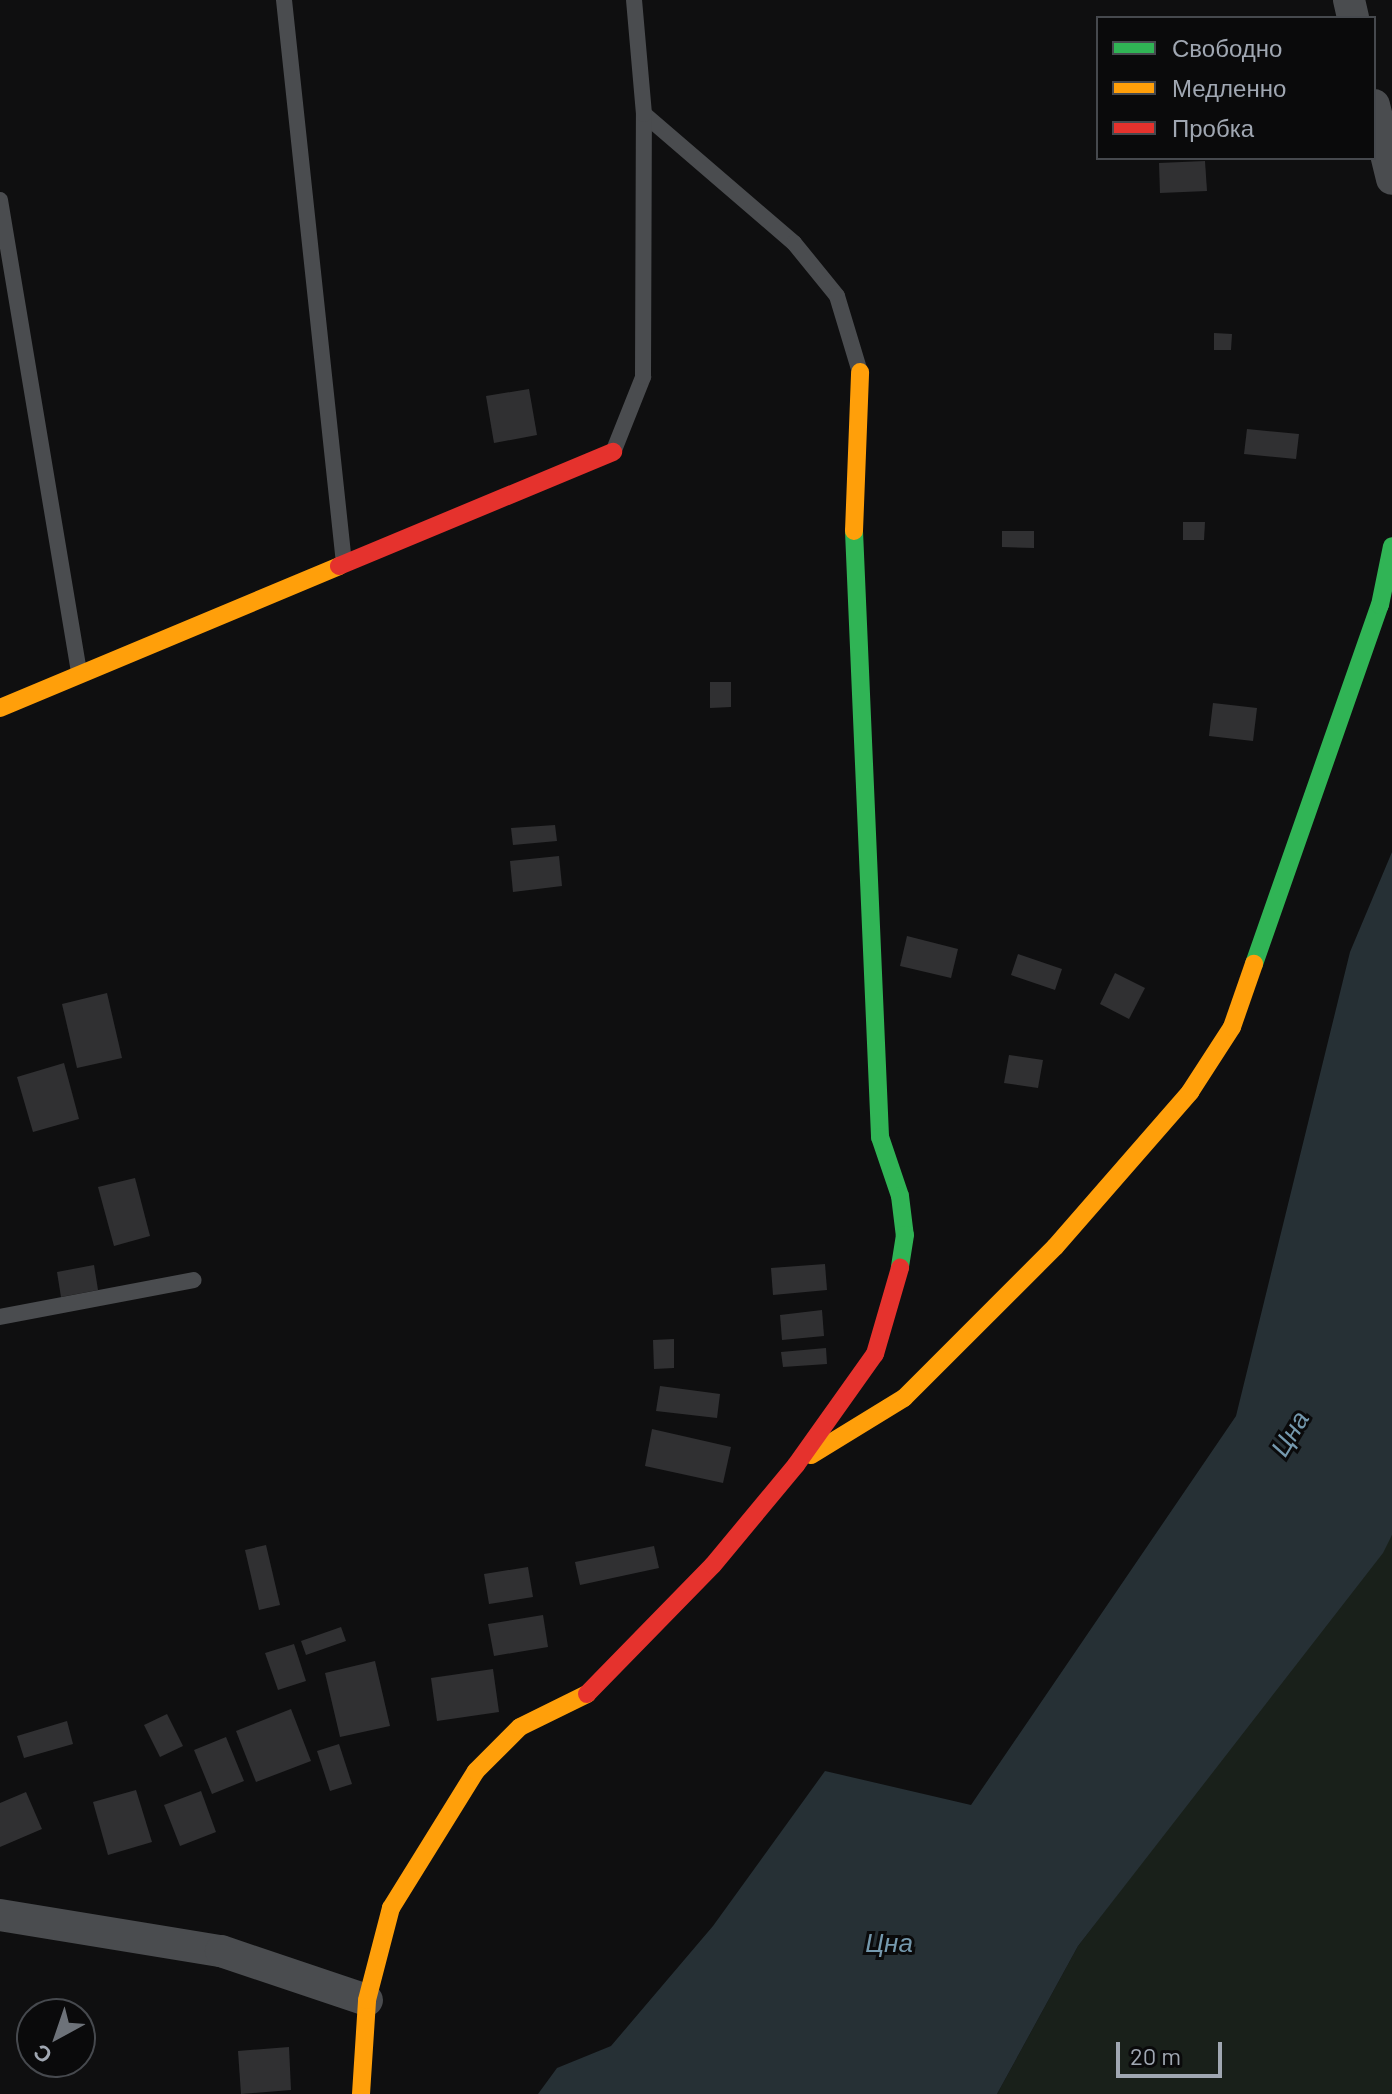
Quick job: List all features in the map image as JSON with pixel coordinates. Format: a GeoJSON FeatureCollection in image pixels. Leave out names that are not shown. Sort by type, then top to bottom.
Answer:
{"type":"FeatureCollection","features":[{"type":"Feature","properties":{"kind":"street"},"geometry":{"type":"LineString","coordinates":[[1376,113],[1392,179]]}},
{"type":"Feature","properties":{"kind":"street"},"geometry":{"type":"LineString","coordinates":[[361,2094],[367,2000],[391,1908],[476,1771],[520,1727],[587,1694],[617,1667],[796,1465],[875,1354],[894,1304],[905,1235],[900,1196],[880,1137],[853,550],[860,372]]}},
{"type":"Feature","properties":{"kind":"street"},"geometry":{"type":"LineString","coordinates":[[0,708],[613,452]]}},
{"type":"Feature","properties":{"kind":"street"},"geometry":{"type":"LineString","coordinates":[[796,1465],[904,1398],[1055,1247],[1190,1092],[1232,1027],[1380,605],[1392,546]]}},
{"type":"Feature","properties":{"kind":"street"},"geometry":{"type":"LineString","coordinates":[[0,1915],[221,1951],[367,2000]]}},
{"type":"Feature","properties":{"kind":"lane"},"geometry":{"type":"LineString","coordinates":[[284,0],[344,565]]}},
{"type":"Feature","properties":{"kind":"lane"},"geometry":{"type":"LineString","coordinates":[[613,452],[643,377],[644,114],[634,0]]}},
{"type":"Feature","properties":{"kind":"lane"},"geometry":{"type":"LineString","coordinates":[[644,114],[794,243],[837,296],[860,372]]}},
{"type":"Feature","properties":{"kind":"lane"},"geometry":{"type":"LineString","coordinates":[[0,200],[80,677]]}},
{"type":"Feature","properties":{"kind":"lane"},"geometry":{"type":"LineString","coordinates":[[0,1317],[194,1280]]}},
{"type":"Feature","properties":{"kind":"shaded area"},"geometry":{"type":"Polygon","coordinates":[[[1392,1535],[1392,2094],[997,2094],[1078,1946],[1392,1535]]]}},
{"type":"Feature","properties":{"kind":"water","name":"Цна"},"geometry":{"type":"Polygon","coordinates":[[[1392,852],[1392,1535],[1383,1553],[1078,1946],[997,2094],[538,2094],[557,2068],[611,2046],[713,1926],[825,1771],[971,1805],[1236,1416],[1350,952],[1392,852]]]}},
{"type":"Feature","properties":{"kind":"building"},"geometry":{"type":"Polygon","coordinates":[[[1205,161],[1207,191],[1160,193],[1159,163],[1205,161]]]}},
{"type":"Feature","properties":{"kind":"building"},"geometry":{"type":"Polygon","coordinates":[[[1214,333],[1232,334],[1231,350],[1214,350],[1214,333]]]}},
{"type":"Feature","properties":{"kind":"building"},"geometry":{"type":"Polygon","coordinates":[[[529,389],[537,435],[494,443],[486,396],[529,389]]]}},
{"type":"Feature","properties":{"kind":"building"},"geometry":{"type":"Polygon","coordinates":[[[1247,429],[1299,434],[1296,459],[1244,454],[1247,429]]]}},
{"type":"Feature","properties":{"kind":"building"},"geometry":{"type":"Polygon","coordinates":[[[1183,522],[1205,522],[1204,540],[1183,540],[1183,522]]]}},
{"type":"Feature","properties":{"kind":"building"},"geometry":{"type":"Polygon","coordinates":[[[1002,531],[1034,531],[1034,548],[1002,547],[1002,531]]]}},
{"type":"Feature","properties":{"kind":"building"},"geometry":{"type":"Polygon","coordinates":[[[710,682],[731,682],[731,707],[710,708],[710,682]]]}},
{"type":"Feature","properties":{"kind":"building"},"geometry":{"type":"Polygon","coordinates":[[[1213,703],[1257,708],[1253,741],[1209,736],[1213,703]]]}},
{"type":"Feature","properties":{"kind":"building"},"geometry":{"type":"Polygon","coordinates":[[[555,825],[557,841],[513,845],[511,828],[555,825]]]}},
{"type":"Feature","properties":{"kind":"building"},"geometry":{"type":"Polygon","coordinates":[[[559,856],[562,886],[513,892],[510,861],[559,856]]]}},
{"type":"Feature","properties":{"kind":"building"},"geometry":{"type":"Polygon","coordinates":[[[907,936],[958,949],[951,978],[900,966],[907,936]]]}},
{"type":"Feature","properties":{"kind":"building"},"geometry":{"type":"Polygon","coordinates":[[[1018,954],[1062,969],[1055,990],[1011,975],[1018,954]]]}},
{"type":"Feature","properties":{"kind":"building"},"geometry":{"type":"Polygon","coordinates":[[[1115,973],[1145,988],[1129,1019],[1100,1004],[1115,973]]]}},
{"type":"Feature","properties":{"kind":"building"},"geometry":{"type":"Polygon","coordinates":[[[107,993],[122,1058],[77,1068],[62,1004],[107,993]]]}},
{"type":"Feature","properties":{"kind":"building"},"geometry":{"type":"Polygon","coordinates":[[[1009,1055],[1043,1060],[1038,1088],[1004,1083],[1009,1055]]]}},
{"type":"Feature","properties":{"kind":"building"},"geometry":{"type":"Polygon","coordinates":[[[64,1063],[79,1119],[33,1132],[17,1077],[64,1063]]]}},
{"type":"Feature","properties":{"kind":"building"},"geometry":{"type":"Polygon","coordinates":[[[135,1178],[150,1236],[114,1246],[98,1187],[135,1178]]]}},
{"type":"Feature","properties":{"kind":"building"},"geometry":{"type":"Polygon","coordinates":[[[825,1264],[827,1290],[773,1295],[771,1268],[825,1264]]]}},
{"type":"Feature","properties":{"kind":"building"},"geometry":{"type":"Polygon","coordinates":[[[94,1265],[98,1290],[61,1297],[57,1272],[94,1265]]]}},
{"type":"Feature","properties":{"kind":"building"},"geometry":{"type":"Polygon","coordinates":[[[822,1310],[824,1336],[782,1340],[780,1315],[822,1310]]]}},
{"type":"Feature","properties":{"kind":"building"},"geometry":{"type":"Polygon","coordinates":[[[674,1339],[674,1368],[654,1369],[653,1340],[674,1339]]]}},
{"type":"Feature","properties":{"kind":"building"},"geometry":{"type":"Polygon","coordinates":[[[826,1348],[827,1364],[783,1367],[781,1352],[826,1348]]]}},
{"type":"Feature","properties":{"kind":"building"},"geometry":{"type":"Polygon","coordinates":[[[660,1386],[720,1394],[717,1418],[656,1411],[660,1386]]]}},
{"type":"Feature","properties":{"kind":"building"},"geometry":{"type":"Polygon","coordinates":[[[652,1429],[731,1447],[723,1483],[645,1466],[652,1429]]]}},
{"type":"Feature","properties":{"kind":"building"},"geometry":{"type":"Polygon","coordinates":[[[266,1545],[280,1605],[259,1610],[245,1550],[266,1545]]]}},
{"type":"Feature","properties":{"kind":"building"},"geometry":{"type":"Polygon","coordinates":[[[654,1546],[659,1568],[580,1585],[575,1562],[654,1546]]]}},
{"type":"Feature","properties":{"kind":"building"},"geometry":{"type":"Polygon","coordinates":[[[528,1567],[533,1597],[489,1604],[484,1574],[528,1567]]]}},
{"type":"Feature","properties":{"kind":"building"},"geometry":{"type":"Polygon","coordinates":[[[543,1615],[548,1647],[494,1656],[488,1624],[543,1615]]]}},
{"type":"Feature","properties":{"kind":"building"},"geometry":{"type":"Polygon","coordinates":[[[341,1627],[346,1641],[306,1655],[301,1641],[341,1627]]]}},
{"type":"Feature","properties":{"kind":"building"},"geometry":{"type":"Polygon","coordinates":[[[294,1644],[306,1681],[278,1690],[265,1653],[294,1644]]]}},
{"type":"Feature","properties":{"kind":"building"},"geometry":{"type":"Polygon","coordinates":[[[375,1661],[390,1726],[340,1737],[325,1673],[375,1661]]]}},
{"type":"Feature","properties":{"kind":"building"},"geometry":{"type":"Polygon","coordinates":[[[493,1669],[499,1712],[437,1721],[431,1678],[493,1669]]]}},
{"type":"Feature","properties":{"kind":"building"},"geometry":{"type":"Polygon","coordinates":[[[291,1709],[311,1761],[256,1782],[236,1731],[291,1709]]]}},
{"type":"Feature","properties":{"kind":"building"},"geometry":{"type":"Polygon","coordinates":[[[167,1714],[183,1746],[160,1757],[144,1725],[167,1714]]]}},
{"type":"Feature","properties":{"kind":"building"},"geometry":{"type":"Polygon","coordinates":[[[67,1721],[73,1744],[24,1758],[17,1736],[67,1721]]]}},
{"type":"Feature","properties":{"kind":"building"},"geometry":{"type":"Polygon","coordinates":[[[226,1737],[244,1781],[212,1794],[194,1750],[226,1737]]]}},
{"type":"Feature","properties":{"kind":"building"},"geometry":{"type":"Polygon","coordinates":[[[339,1744],[352,1784],[330,1791],[317,1751],[339,1744]]]}},
{"type":"Feature","properties":{"kind":"building"},"geometry":{"type":"Polygon","coordinates":[[[136,1790],[152,1842],[108,1855],[93,1802],[136,1790]]]}},
{"type":"Feature","properties":{"kind":"building"},"geometry":{"type":"Polygon","coordinates":[[[201,1791],[216,1832],[180,1846],[164,1805],[201,1791]]]}},
{"type":"Feature","properties":{"kind":"building"},"geometry":{"type":"Polygon","coordinates":[[[26,1792],[42,1829],[0,1847],[0,1803],[26,1792]]]}},
{"type":"Feature","properties":{"kind":"building"},"geometry":{"type":"Polygon","coordinates":[[[289,2047],[291,2090],[241,2094],[238,2051],[289,2047]]]}},
{"type":"Feature","properties":{"kind":"traffic: fast"},"geometry":{"type":"LineString","coordinates":[[854,531],[880,1137],[900,1196],[905,1235],[900,1268]]}},
{"type":"Feature","properties":{"kind":"traffic: fast"},"geometry":{"type":"LineString","coordinates":[[1254,964],[1380,605],[1392,546]]}},
{"type":"Feature","properties":{"kind":"traffic: slow"},"geometry":{"type":"LineString","coordinates":[[854,531],[860,372]]}},
{"type":"Feature","properties":{"kind":"traffic: slow"},"geometry":{"type":"LineString","coordinates":[[0,708],[339,566]]}},
{"type":"Feature","properties":{"kind":"traffic: slow"},"geometry":{"type":"LineString","coordinates":[[811,1455],[904,1398],[1055,1247],[1190,1092],[1232,1027],[1254,964]]}},
{"type":"Feature","properties":{"kind":"traffic: slow"},"geometry":{"type":"LineString","coordinates":[[361,2094],[367,2000],[391,1908],[476,1771],[520,1727],[587,1694]]}},
{"type":"Feature","properties":{"kind":"traffic: jam"},"geometry":{"type":"LineString","coordinates":[[339,566],[613,452]]}},
{"type":"Feature","properties":{"kind":"traffic: jam"},"geometry":{"type":"LineString","coordinates":[[587,1694],[713,1565],[796,1465],[875,1354],[900,1268]]}}]}
